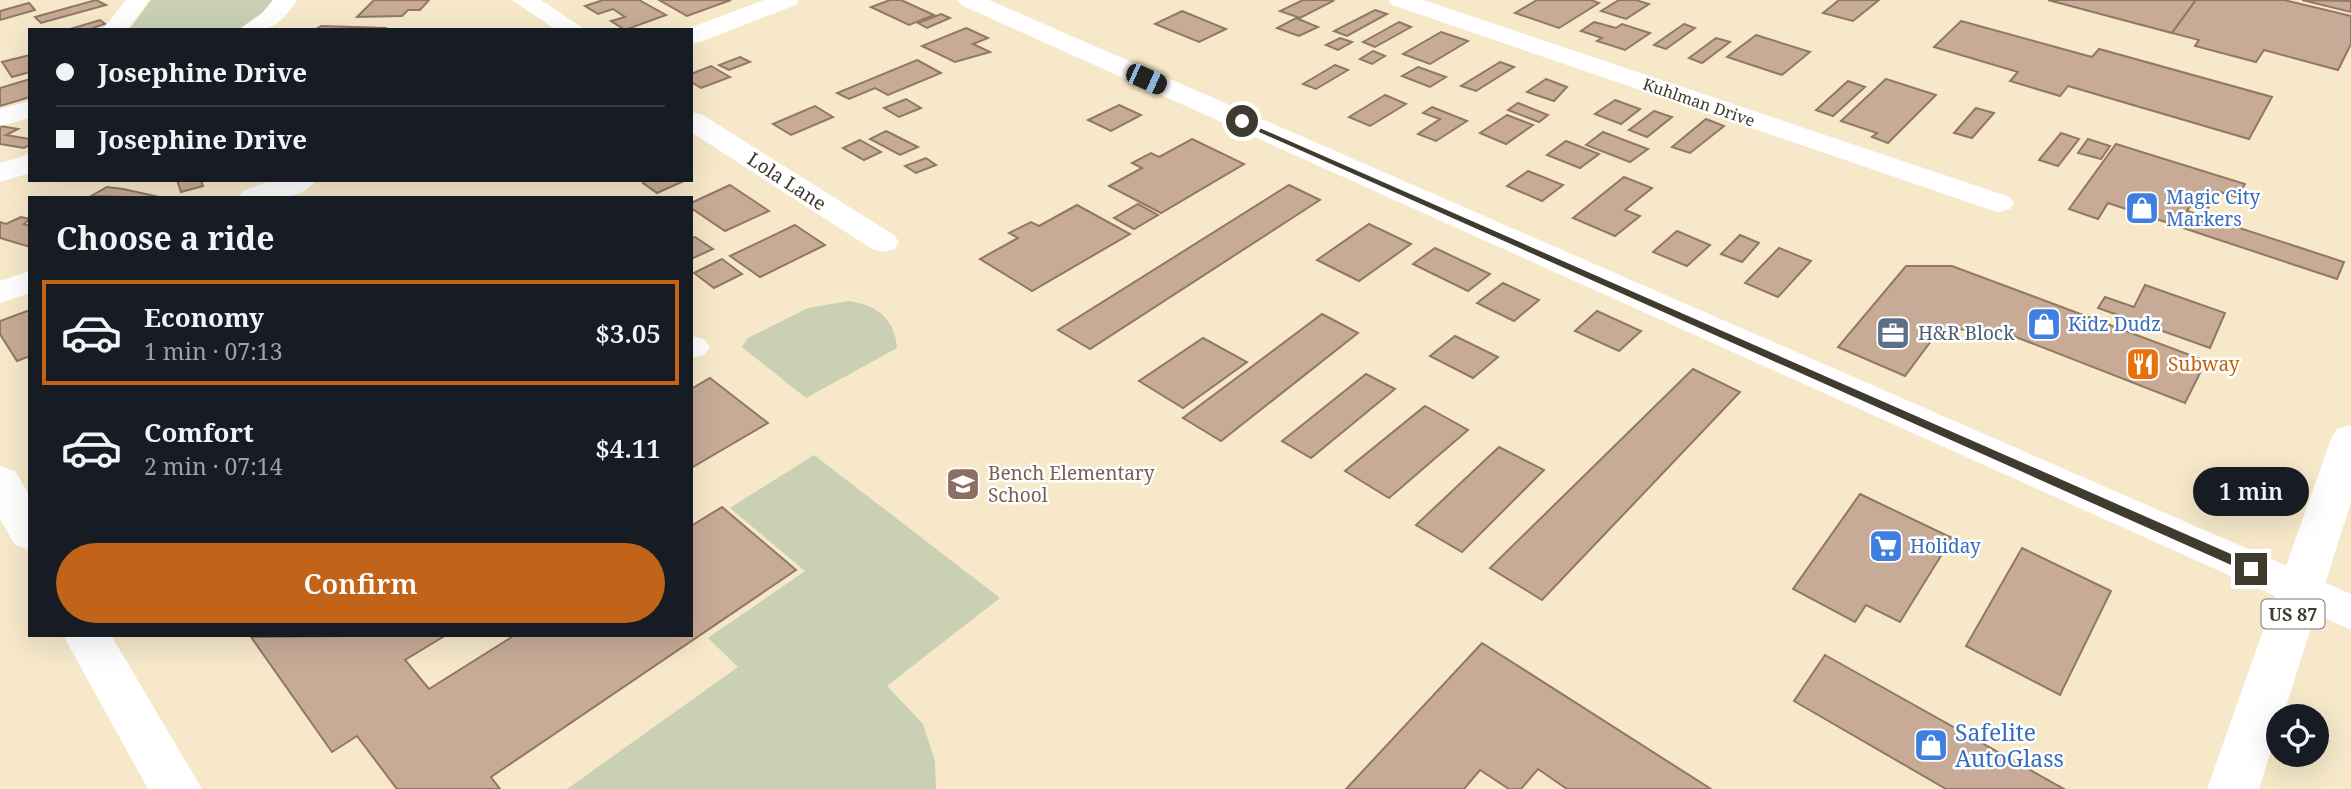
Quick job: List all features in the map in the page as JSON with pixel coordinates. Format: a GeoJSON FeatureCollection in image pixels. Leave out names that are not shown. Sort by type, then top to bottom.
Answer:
{"type":"FeatureCollection","features":[{"type":"Feature","properties":{"kind":"main road"},"geometry":{"type":"LineString","coordinates":[[693,35],[787,0]]}},
{"type":"Feature","properties":{"kind":"main road"},"geometry":{"type":"LineString","coordinates":[[259,196],[296,182]]}},
{"type":"Feature","properties":{"kind":"main road"},"geometry":{"type":"LineString","coordinates":[[0,293],[28,282]]}},
{"type":"Feature","properties":{"kind":"main road","name":"US 87"},"geometry":{"type":"LineString","coordinates":[[2233,789],[2351,439]]}},
{"type":"Feature","properties":{"kind":"main road"},"geometry":{"type":"LineString","coordinates":[[0,481],[28,530]]}},
{"type":"Feature","properties":{"kind":"main road"},"geometry":{"type":"LineString","coordinates":[[87,637],[176,789]]}},
{"type":"Feature","properties":{"kind":"street"},"geometry":{"type":"LineString","coordinates":[[116,28],[138,0]]}},
{"type":"Feature","properties":{"kind":"street"},"geometry":{"type":"LineString","coordinates":[[524,0],[571,28]]}},
{"type":"Feature","properties":{"kind":"street"},"geometry":{"type":"LineString","coordinates":[[969,0],[2351,613]]}},
{"type":"Feature","properties":{"kind":"street","name":"Kuhlman Drive"},"geometry":{"type":"LineString","coordinates":[[1400,0],[1999,203]]}},
{"type":"Feature","properties":{"kind":"street"},"geometry":{"type":"LineString","coordinates":[[269,16],[303,17]]}},
{"type":"Feature","properties":{"kind":"street"},"geometry":{"type":"LineString","coordinates":[[0,118],[28,109]]}},
{"type":"Feature","properties":{"kind":"street","name":"Lola Lane"},"geometry":{"type":"LineString","coordinates":[[693,121],[883,242]]}},
{"type":"Feature","properties":{"kind":"street"},"geometry":{"type":"LineString","coordinates":[[0,173],[28,164]]}},
{"type":"Feature","properties":{"kind":"green space"},"geometry":{"type":"Polygon","coordinates":[[[151,0],[281,0],[243,28],[130,28],[151,0]]]}},
{"type":"Feature","properties":{"kind":"green space"},"geometry":{"type":"Polygon","coordinates":[[[848,301],[867,306],[882,315],[892,329],[897,348],[806,398],[742,347],[748,338],[808,308],[848,301]]]}},
{"type":"Feature","properties":{"kind":"green space"},"geometry":{"type":"Polygon","coordinates":[[[814,455],[1000,598],[887,686],[923,724],[935,761],[936,789],[567,789],[738,667],[708,638],[805,571],[730,508],[814,455]]]}},
{"type":"Feature","properties":{"kind":"building"},"geometry":{"type":"Polygon","coordinates":[[[96,0],[106,5],[41,23],[35,17],[96,0]]]}},
{"type":"Feature","properties":{"kind":"building"},"geometry":{"type":"Polygon","coordinates":[[[374,0],[429,0],[420,10],[408,10],[402,16],[357,17],[374,0]]]}},
{"type":"Feature","properties":{"kind":"building"},"geometry":{"type":"Polygon","coordinates":[[[603,0],[639,0],[666,15],[630,28],[622,28],[611,21],[625,17],[613,9],[598,14],[585,6],[603,0]]]}},
{"type":"Feature","properties":{"kind":"building"},"geometry":{"type":"Polygon","coordinates":[[[659,0],[731,0],[687,16],[659,0]]]}},
{"type":"Feature","properties":{"kind":"building"},"geometry":{"type":"Polygon","coordinates":[[[890,0],[901,0],[934,15],[909,25],[871,7],[890,0]]]}},
{"type":"Feature","properties":{"kind":"building"},"geometry":{"type":"Polygon","coordinates":[[[1303,0],[1333,1],[1300,18],[1280,11],[1303,0]]]}},
{"type":"Feature","properties":{"kind":"building"},"geometry":{"type":"Polygon","coordinates":[[[1537,0],[1591,0],[1599,3],[1559,28],[1515,13],[1537,0]]]}},
{"type":"Feature","properties":{"kind":"building"},"geometry":{"type":"Polygon","coordinates":[[[1619,0],[1636,0],[1649,4],[1626,19],[1601,11],[1619,0]]]}},
{"type":"Feature","properties":{"kind":"building"},"geometry":{"type":"Polygon","coordinates":[[[1839,0],[1879,0],[1853,21],[1823,13],[1839,0]]]}},
{"type":"Feature","properties":{"kind":"building"},"geometry":{"type":"Polygon","coordinates":[[[2048,0],[2196,0],[2172,33],[2048,0]]]}},
{"type":"Feature","properties":{"kind":"building"},"geometry":{"type":"Polygon","coordinates":[[[2196,0],[2284,0],[2351,16],[2351,44],[2338,70],[2264,50],[2256,62],[2195,46],[2199,40],[2172,33],[2196,0]]]}},
{"type":"Feature","properties":{"kind":"building"},"geometry":{"type":"Polygon","coordinates":[[[2302,0],[2351,1],[2351,12],[2302,0]]]}},
{"type":"Feature","properties":{"kind":"building"},"geometry":{"type":"Polygon","coordinates":[[[29,3],[35,10],[0,20],[0,11],[29,3]]]}},
{"type":"Feature","properties":{"kind":"building"},"geometry":{"type":"Polygon","coordinates":[[[1375,10],[1387,14],[1347,36],[1334,31],[1375,10]]]}},
{"type":"Feature","properties":{"kind":"building"},"geometry":{"type":"Polygon","coordinates":[[[1182,11],[1226,29],[1199,42],[1155,24],[1182,11]]]}},
{"type":"Feature","properties":{"kind":"building"},"geometry":{"type":"Polygon","coordinates":[[[941,14],[950,18],[927,28],[918,23],[941,14]]]}},
{"type":"Feature","properties":{"kind":"building"},"geometry":{"type":"Polygon","coordinates":[[[1296,18],[1318,27],[1299,36],[1277,28],[1296,18]]]}},
{"type":"Feature","properties":{"kind":"building"},"geometry":{"type":"Polygon","coordinates":[[[100,20],[105,24],[93,28],[74,28],[100,20]]]}},
{"type":"Feature","properties":{"kind":"building"},"geometry":{"type":"Polygon","coordinates":[[[1961,21],[2092,57],[2099,49],[2272,97],[2249,139],[2068,86],[2060,96],[2010,81],[2018,72],[1934,47],[1961,21]]]}},
{"type":"Feature","properties":{"kind":"building"},"geometry":{"type":"Polygon","coordinates":[[[1399,22],[1411,27],[1375,47],[1363,42],[1399,22]]]}},
{"type":"Feature","properties":{"kind":"building"},"geometry":{"type":"Polygon","coordinates":[[[1594,22],[1616,28],[1622,24],[1650,33],[1625,50],[1597,41],[1602,38],[1581,31],[1594,22]]]}},
{"type":"Feature","properties":{"kind":"building"},"geometry":{"type":"Polygon","coordinates":[[[1684,24],[1695,28],[1666,49],[1654,45],[1684,24]]]}},
{"type":"Feature","properties":{"kind":"building"},"geometry":{"type":"Polygon","coordinates":[[[321,26],[387,28],[318,28],[321,26]]]}},
{"type":"Feature","properties":{"kind":"building"},"geometry":{"type":"Polygon","coordinates":[[[966,28],[988,38],[973,44],[990,52],[955,62],[922,46],[966,28]]]}},
{"type":"Feature","properties":{"kind":"building"},"geometry":{"type":"Polygon","coordinates":[[[1441,32],[1468,41],[1430,64],[1403,54],[1441,32]]]}},
{"type":"Feature","properties":{"kind":"building"},"geometry":{"type":"Polygon","coordinates":[[[1756,35],[1810,52],[1782,75],[1727,57],[1756,35]]]}},
{"type":"Feature","properties":{"kind":"building"},"geometry":{"type":"Polygon","coordinates":[[[1340,38],[1352,42],[1338,50],[1326,45],[1340,38]]]}},
{"type":"Feature","properties":{"kind":"building"},"geometry":{"type":"Polygon","coordinates":[[[1716,38],[1730,42],[1702,63],[1689,58],[1716,38]]]}},
{"type":"Feature","properties":{"kind":"building"},"geometry":{"type":"Polygon","coordinates":[[[1373,51],[1385,56],[1372,64],[1360,59],[1373,51]]]}},
{"type":"Feature","properties":{"kind":"building"},"geometry":{"type":"Polygon","coordinates":[[[28,56],[28,73],[12,77],[2,62],[28,56]]]}},
{"type":"Feature","properties":{"kind":"building"},"geometry":{"type":"Polygon","coordinates":[[[740,57],[750,62],[729,70],[719,65],[740,57]]]}},
{"type":"Feature","properties":{"kind":"building"},"geometry":{"type":"Polygon","coordinates":[[[917,60],[941,73],[888,95],[875,88],[849,99],[837,93],[917,60]]]}},
{"type":"Feature","properties":{"kind":"building"},"geometry":{"type":"Polygon","coordinates":[[[1500,62],[1514,67],[1476,91],[1461,86],[1500,62]]]}},
{"type":"Feature","properties":{"kind":"building"},"geometry":{"type":"Polygon","coordinates":[[[1335,65],[1348,70],[1316,89],[1303,84],[1335,65]]]}},
{"type":"Feature","properties":{"kind":"building"},"geometry":{"type":"Polygon","coordinates":[[[711,66],[730,77],[701,88],[693,83],[693,73],[711,66]]]}},
{"type":"Feature","properties":{"kind":"building"},"geometry":{"type":"Polygon","coordinates":[[[1418,67],[1446,77],[1430,87],[1402,76],[1418,67]]]}},
{"type":"Feature","properties":{"kind":"building"},"geometry":{"type":"Polygon","coordinates":[[[1546,79],[1567,87],[1554,101],[1527,92],[1546,79]]]}},
{"type":"Feature","properties":{"kind":"building"},"geometry":{"type":"Polygon","coordinates":[[[1886,79],[1936,95],[1888,143],[1872,137],[1877,133],[1841,121],[1886,79]]]}},
{"type":"Feature","properties":{"kind":"building"},"geometry":{"type":"Polygon","coordinates":[[[28,80],[28,98],[0,106],[0,88],[28,80]]]}},
{"type":"Feature","properties":{"kind":"building"},"geometry":{"type":"Polygon","coordinates":[[[1848,81],[1865,87],[1833,116],[1816,110],[1848,81]]]}},
{"type":"Feature","properties":{"kind":"building"},"geometry":{"type":"Polygon","coordinates":[[[1385,95],[1406,104],[1370,126],[1349,117],[1385,95]]]}},
{"type":"Feature","properties":{"kind":"building"},"geometry":{"type":"Polygon","coordinates":[[[906,99],[921,108],[899,117],[884,108],[906,99]]]}},
{"type":"Feature","properties":{"kind":"building"},"geometry":{"type":"Polygon","coordinates":[[[1615,100],[1640,109],[1621,124],[1595,114],[1615,100]]]}},
{"type":"Feature","properties":{"kind":"building"},"geometry":{"type":"Polygon","coordinates":[[[1518,103],[1548,115],[1539,122],[1508,110],[1518,103]]]}},
{"type":"Feature","properties":{"kind":"building"},"geometry":{"type":"Polygon","coordinates":[[[1119,105],[1141,115],[1111,131],[1088,120],[1119,105]]]}},
{"type":"Feature","properties":{"kind":"building"},"geometry":{"type":"Polygon","coordinates":[[[815,106],[833,117],[791,135],[773,124],[815,106]]]}},
{"type":"Feature","properties":{"kind":"building"},"geometry":{"type":"Polygon","coordinates":[[[1432,107],[1467,121],[1436,141],[1418,134],[1440,119],[1423,113],[1432,107]]]}},
{"type":"Feature","properties":{"kind":"building"},"geometry":{"type":"Polygon","coordinates":[[[1976,108],[1994,113],[1972,138],[1954,133],[1976,108]]]}},
{"type":"Feature","properties":{"kind":"building"},"geometry":{"type":"Polygon","coordinates":[[[1654,111],[1672,117],[1647,137],[1629,130],[1654,111]]]}},
{"type":"Feature","properties":{"kind":"building"},"geometry":{"type":"Polygon","coordinates":[[[1507,115],[1533,125],[1506,144],[1480,133],[1507,115]]]}},
{"type":"Feature","properties":{"kind":"building"},"geometry":{"type":"Polygon","coordinates":[[[1706,119],[1724,126],[1690,153],[1672,147],[1706,119]]]}},
{"type":"Feature","properties":{"kind":"building"},"geometry":{"type":"Polygon","coordinates":[[[0,126],[18,129],[6,135],[28,139],[28,146],[24,148],[0,144],[0,126]]]}},
{"type":"Feature","properties":{"kind":"building"},"geometry":{"type":"Polygon","coordinates":[[[886,131],[918,147],[900,155],[870,139],[886,131]]]}},
{"type":"Feature","properties":{"kind":"building"},"geometry":{"type":"Polygon","coordinates":[[[1603,132],[1648,149],[1630,162],[1586,145],[1603,132]]]}},
{"type":"Feature","properties":{"kind":"building"},"geometry":{"type":"Polygon","coordinates":[[[2061,133],[2079,139],[2058,166],[2039,160],[2061,133]]]}},
{"type":"Feature","properties":{"kind":"building"},"geometry":{"type":"Polygon","coordinates":[[[1192,139],[1244,164],[1161,213],[1109,186],[1142,168],[1132,163],[1151,153],[1159,157],[1192,139]]]}},
{"type":"Feature","properties":{"kind":"building"},"geometry":{"type":"Polygon","coordinates":[[[2088,139],[2110,146],[2101,159],[2078,153],[2088,139]]]}},
{"type":"Feature","properties":{"kind":"building"},"geometry":{"type":"Polygon","coordinates":[[[860,140],[881,152],[864,160],[843,148],[860,140]]]}},
{"type":"Feature","properties":{"kind":"building"},"geometry":{"type":"Polygon","coordinates":[[[1566,141],[1599,154],[1580,168],[1547,155],[1566,141]]]}},
{"type":"Feature","properties":{"kind":"building"},"geometry":{"type":"Polygon","coordinates":[[[2116,144],[2245,184],[2237,197],[2217,191],[2207,210],[2191,205],[2187,211],[2344,262],[2337,279],[2108,203],[2098,219],[2069,209],[2116,144]]]}},
{"type":"Feature","properties":{"kind":"building"},"geometry":{"type":"Polygon","coordinates":[[[926,158],[936,165],[916,173],[905,166],[926,158]]]}},
{"type":"Feature","properties":{"kind":"building"},"geometry":{"type":"Polygon","coordinates":[[[1528,171],[1563,185],[1542,201],[1507,186],[1528,171]]]}},
{"type":"Feature","properties":{"kind":"building"},"geometry":{"type":"Polygon","coordinates":[[[1624,177],[1652,188],[1625,210],[1640,216],[1615,236],[1573,218],[1624,177]]]}},
{"type":"Feature","properties":{"kind":"building"},"geometry":{"type":"Polygon","coordinates":[[[178,182],[202,182],[203,186],[181,192],[178,182]]]}},
{"type":"Feature","properties":{"kind":"building"},"geometry":{"type":"Polygon","coordinates":[[[645,182],[682,182],[657,193],[645,182]]]}},
{"type":"Feature","properties":{"kind":"building"},"geometry":{"type":"Polygon","coordinates":[[[730,185],[769,211],[725,231],[693,209],[693,202],[730,185]]]}},
{"type":"Feature","properties":{"kind":"building"},"geometry":{"type":"Polygon","coordinates":[[[1289,185],[1320,200],[1090,349],[1058,330],[1289,185]]]}},
{"type":"Feature","properties":{"kind":"building"},"geometry":{"type":"Polygon","coordinates":[[[107,187],[155,196],[91,196],[107,187]]]}},
{"type":"Feature","properties":{"kind":"building"},"geometry":{"type":"Polygon","coordinates":[[[1138,204],[1158,215],[1134,229],[1114,218],[1138,204]]]}},
{"type":"Feature","properties":{"kind":"building"},"geometry":{"type":"Polygon","coordinates":[[[1077,205],[1130,234],[1032,291],[980,259],[1018,238],[1009,233],[1031,222],[1039,226],[1077,205]]]}},
{"type":"Feature","properties":{"kind":"building"},"geometry":{"type":"Polygon","coordinates":[[[21,217],[28,219],[24,224],[28,225],[28,246],[0,238],[0,222],[6,224],[21,217]]]}},
{"type":"Feature","properties":{"kind":"building"},"geometry":{"type":"Polygon","coordinates":[[[1369,224],[1411,244],[1359,281],[1317,260],[1369,224]]]}},
{"type":"Feature","properties":{"kind":"building"},"geometry":{"type":"Polygon","coordinates":[[[795,225],[825,245],[760,277],[730,256],[795,225]]]}},
{"type":"Feature","properties":{"kind":"building"},"geometry":{"type":"Polygon","coordinates":[[[1677,231],[1710,245],[1687,266],[1653,252],[1677,231]]]}},
{"type":"Feature","properties":{"kind":"building"},"geometry":{"type":"Polygon","coordinates":[[[1740,235],[1759,243],[1742,262],[1721,254],[1740,235]]]}},
{"type":"Feature","properties":{"kind":"building"},"geometry":{"type":"Polygon","coordinates":[[[695,237],[713,249],[693,258],[695,237]]]}},
{"type":"Feature","properties":{"kind":"building"},"geometry":{"type":"Polygon","coordinates":[[[1435,248],[1490,274],[1468,291],[1413,264],[1435,248]]]}},
{"type":"Feature","properties":{"kind":"building"},"geometry":{"type":"Polygon","coordinates":[[[1779,248],[1811,261],[1778,297],[1745,283],[1779,248]]]}},
{"type":"Feature","properties":{"kind":"building"},"geometry":{"type":"Polygon","coordinates":[[[722,259],[742,274],[714,288],[694,273],[722,259]]]}},
{"type":"Feature","properties":{"kind":"building"},"geometry":{"type":"Polygon","coordinates":[[[1906,266],[1952,266],[2206,361],[2185,403],[1998,330],[1940,329],[1905,376],[1838,347],[1906,266]]]}},
{"type":"Feature","properties":{"kind":"building"},"geometry":{"type":"Polygon","coordinates":[[[1503,283],[1539,300],[1514,321],[1477,303],[1503,283]]]}},
{"type":"Feature","properties":{"kind":"building"},"geometry":{"type":"Polygon","coordinates":[[[2145,285],[2225,313],[2210,348],[2098,308],[2105,297],[2134,307],[2145,285]]]}},
{"type":"Feature","properties":{"kind":"building"},"geometry":{"type":"Polygon","coordinates":[[[28,311],[28,357],[17,361],[0,334],[0,321],[28,311]]]}},
{"type":"Feature","properties":{"kind":"building"},"geometry":{"type":"Polygon","coordinates":[[[1597,311],[1641,331],[1619,351],[1575,331],[1597,311]]]}},
{"type":"Feature","properties":{"kind":"building"},"geometry":{"type":"Polygon","coordinates":[[[1322,314],[1358,333],[1221,441],[1183,418],[1322,314]]]}},
{"type":"Feature","properties":{"kind":"building"},"geometry":{"type":"Polygon","coordinates":[[[1455,336],[1498,357],[1473,378],[1430,356],[1455,336]]]}},
{"type":"Feature","properties":{"kind":"building"},"geometry":{"type":"Polygon","coordinates":[[[1203,338],[1247,362],[1183,408],[1139,381],[1203,338]]]}},
{"type":"Feature","properties":{"kind":"building"},"geometry":{"type":"Polygon","coordinates":[[[1693,369],[1740,392],[1542,600],[1490,568],[1693,369]]]}},
{"type":"Feature","properties":{"kind":"building"},"geometry":{"type":"Polygon","coordinates":[[[1366,374],[1395,389],[1311,458],[1282,441],[1366,374]]]}},
{"type":"Feature","properties":{"kind":"building"},"geometry":{"type":"Polygon","coordinates":[[[710,378],[768,423],[693,467],[693,388],[710,378]]]}},
{"type":"Feature","properties":{"kind":"building"},"geometry":{"type":"Polygon","coordinates":[[[1425,406],[1468,430],[1389,498],[1345,471],[1425,406]]]}},
{"type":"Feature","properties":{"kind":"building"},"geometry":{"type":"Polygon","coordinates":[[[1499,447],[1544,470],[1462,552],[1416,525],[1499,447]]]}},
{"type":"Feature","properties":{"kind":"building"},"geometry":{"type":"Polygon","coordinates":[[[1860,494],[1952,538],[1900,622],[1866,605],[1855,622],[1793,589],[1860,494]]]}},
{"type":"Feature","properties":{"kind":"building"},"geometry":{"type":"Polygon","coordinates":[[[722,507],[796,570],[491,777],[500,789],[397,789],[357,736],[332,752],[251,637],[443,637],[405,660],[429,689],[512,637],[693,637],[693,525],[722,507]]]}},
{"type":"Feature","properties":{"kind":"building"},"geometry":{"type":"Polygon","coordinates":[[[2022,548],[2111,591],[2060,695],[1966,646],[2022,548]]]}},
{"type":"Feature","properties":{"kind":"building"},"geometry":{"type":"Polygon","coordinates":[[[1482,643],[1711,789],[1567,789],[1538,769],[1521,789],[1509,789],[1480,770],[1464,789],[1346,789],[1482,643]]]}},
{"type":"Feature","properties":{"kind":"building"},"geometry":{"type":"Polygon","coordinates":[[[1825,655],[2064,789],[1946,789],[1794,701],[1825,655]]]}},
{"type":"Feature","properties":{"kind":"place","name":"Magic City Markers"},"geometry":{"type":"Point","coordinates":[2142,208]}},
{"type":"Feature","properties":{"kind":"place","name":"Kidz Dudz"},"geometry":{"type":"Point","coordinates":[2044,324]}},
{"type":"Feature","properties":{"kind":"place","name":"H&R Block"},"geometry":{"type":"Point","coordinates":[1893,333]}},
{"type":"Feature","properties":{"kind":"place","name":"Subway"},"geometry":{"type":"Point","coordinates":[2143,364]}},
{"type":"Feature","properties":{"kind":"place","name":"Bench Elementary School"},"geometry":{"type":"Point","coordinates":[963,484]}},
{"type":"Feature","properties":{"kind":"place","name":"Holiday"},"geometry":{"type":"Point","coordinates":[1886,546]}},
{"type":"Feature","properties":{"kind":"place","name":"Safelite AutoGlass"},"geometry":{"type":"Point","coordinates":[1931,745]}},
{"type":"Feature","properties":{"kind":"route"},"geometry":{"type":"LineString","coordinates":[[1242,121],[2251,569]]}}]}
